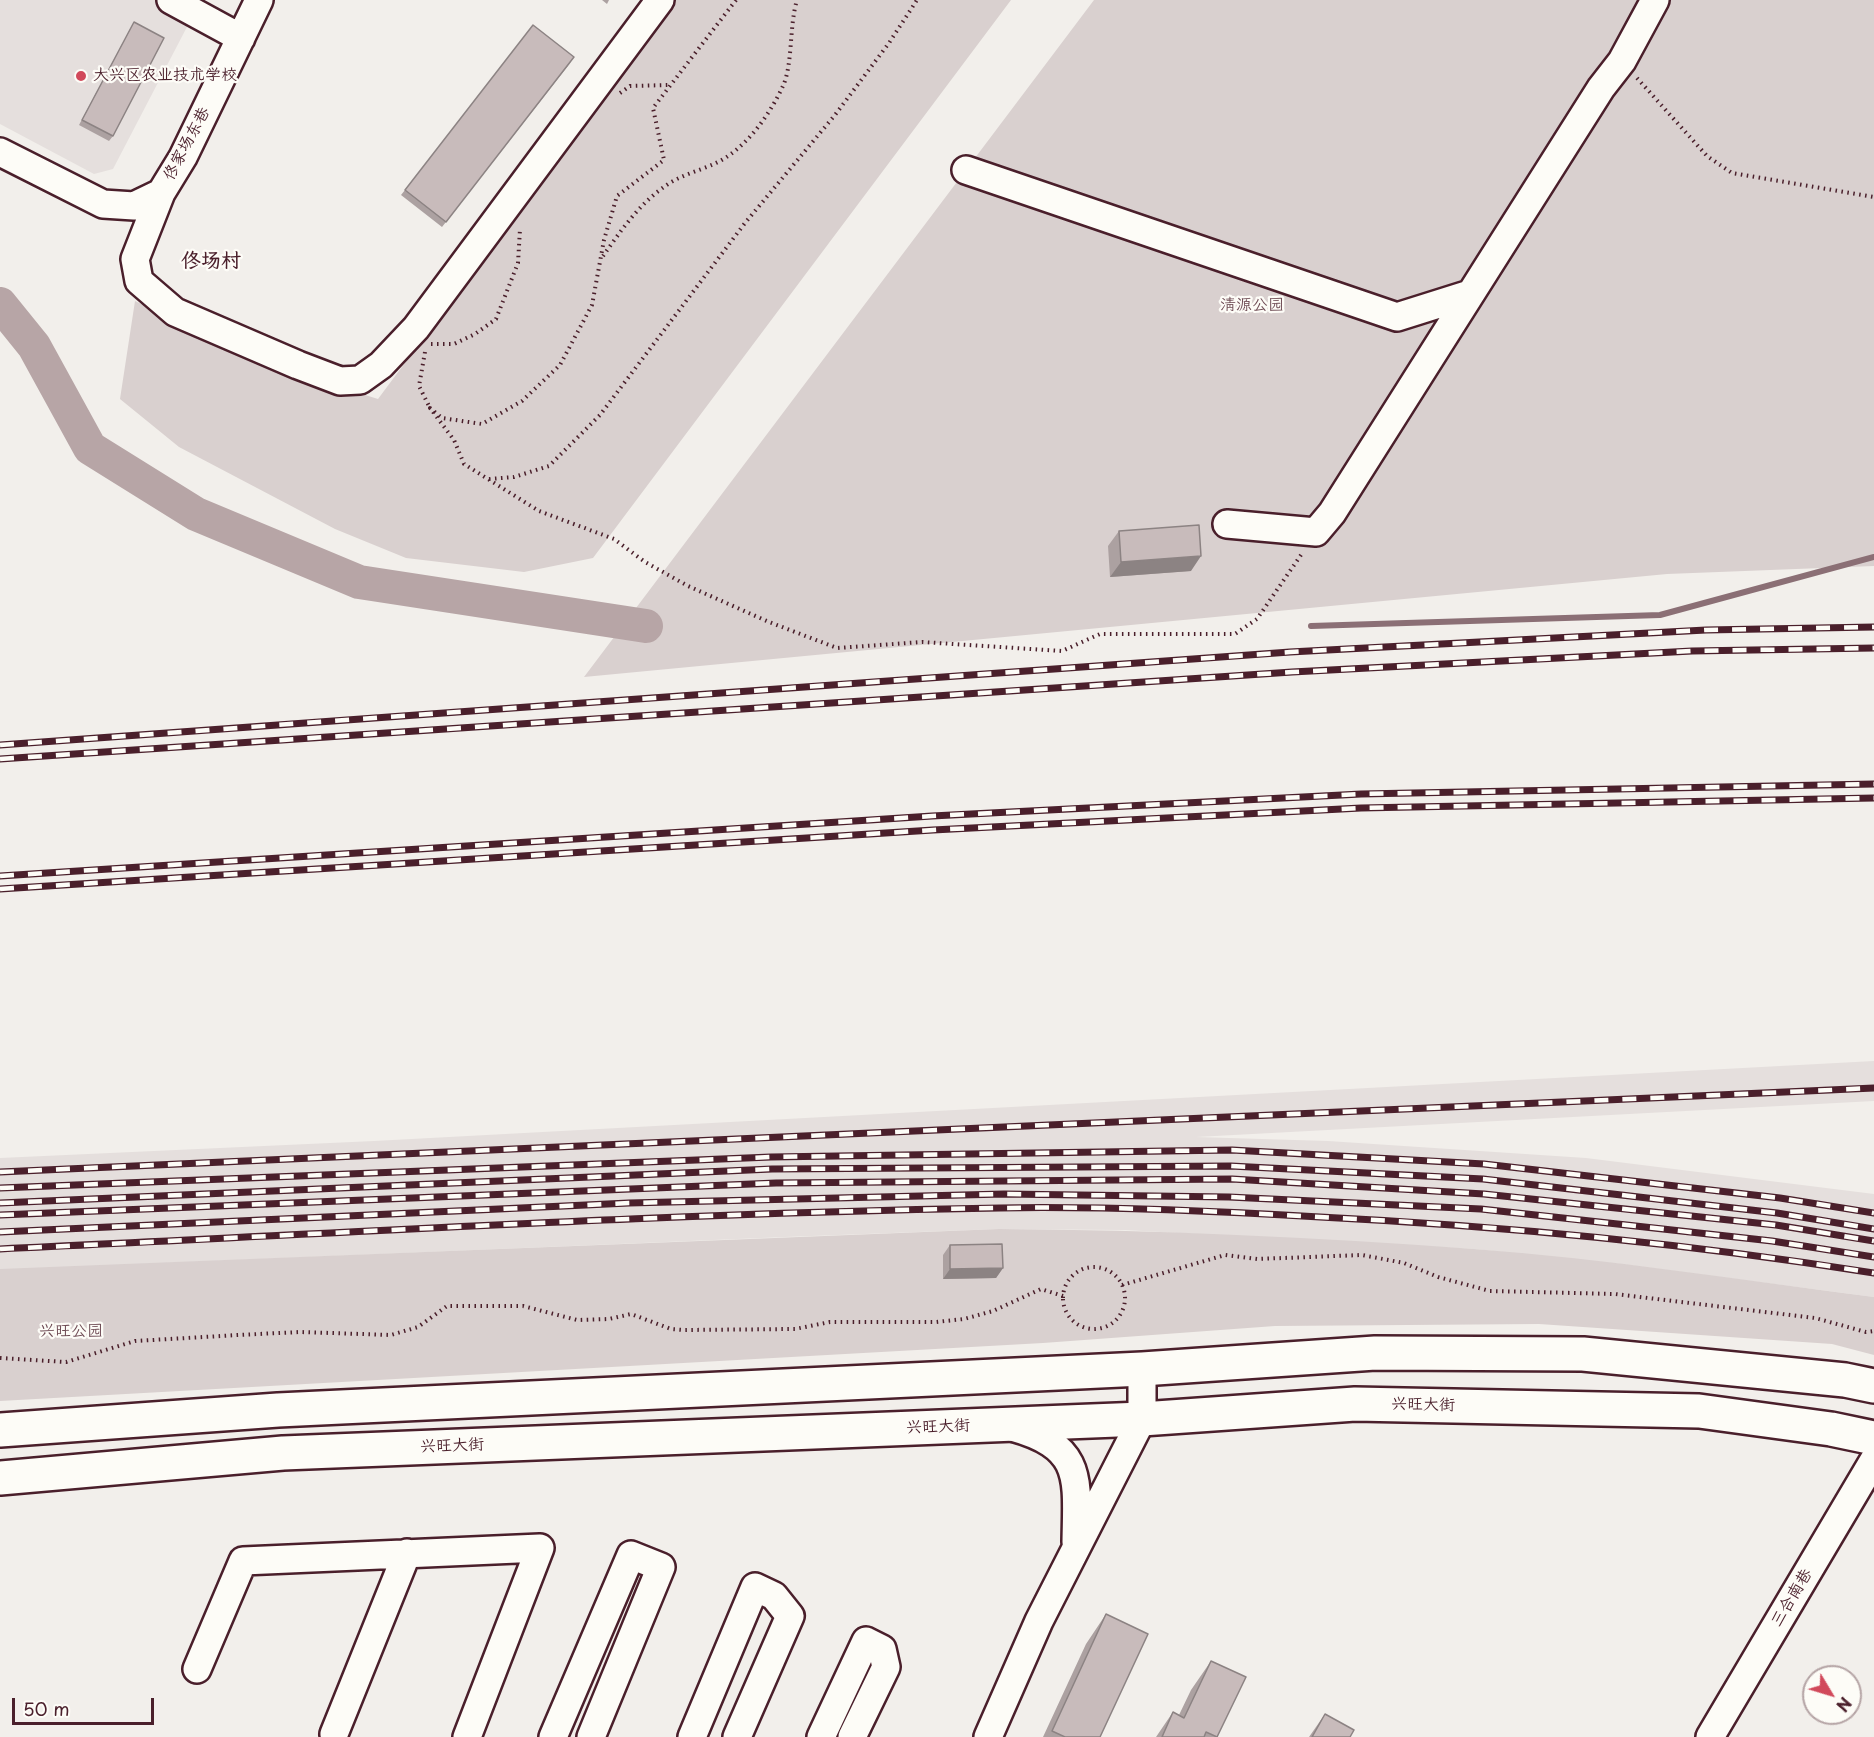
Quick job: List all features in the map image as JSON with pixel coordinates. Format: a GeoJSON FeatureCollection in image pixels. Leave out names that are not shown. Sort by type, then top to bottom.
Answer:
{"type":"FeatureCollection","features":[{"type":"Feature","properties":{"kind":"main road"},"geometry":{"type":"LineString","coordinates":[[0,1430],[278,1410],[1142,1369],[1375,1353],[1583,1354],[1845,1380],[1874,1386]]}},
{"type":"Feature","properties":{"kind":"main road","name":"兴旺大街"},"geometry":{"type":"LineString","coordinates":[[0,1478],[283,1453],[1142,1419],[1355,1404],[1699,1411],[1831,1429],[1874,1438]]}},
{"type":"Feature","properties":{"kind":"main road"},"geometry":{"type":"LineString","coordinates":[[0,1499],[87,1470]]}},
{"type":"Feature","properties":{"kind":"street"},"geometry":{"type":"LineString","coordinates":[[171,0],[241,38]]}},
{"type":"Feature","properties":{"kind":"street","name":"佟家场东巷"},"geometry":{"type":"LineString","coordinates":[[0,152],[103,204],[135,206],[161,193],[183,157],[259,0]]}},
{"type":"Feature","properties":{"kind":"street"},"geometry":{"type":"LineString","coordinates":[[161,193],[135,259],[139,281],[175,312],[340,381],[360,380],[381,365],[416,328],[660,0]]}},
{"type":"Feature","properties":{"kind":"street"},"geometry":{"type":"LineString","coordinates":[[1227,524],[1316,532],[1332,513],[1601,88],[1622,61],[1655,0]]}},
{"type":"Feature","properties":{"kind":"street"},"geometry":{"type":"LineString","coordinates":[[966,170],[1397,317],[1470,294]]}},
{"type":"Feature","properties":{"kind":"street"},"geometry":{"type":"LineString","coordinates":[[988,1737],[1039,1622],[1142,1419],[1142,1369]]}},
{"type":"Feature","properties":{"kind":"street"},"geometry":{"type":"LineString","coordinates":[[1002,1424],[1035,1434],[1058,1448],[1072,1464],[1077,1486],[1076,1548]]}},
{"type":"Feature","properties":{"kind":"street","name":"三合南巷"},"geometry":{"type":"LineString","coordinates":[[1710,1737],[1874,1460]]}},
{"type":"Feature","properties":{"kind":"street"},"geometry":{"type":"LineString","coordinates":[[197,1670],[243,1561],[540,1548],[467,1737]]}},
{"type":"Feature","properties":{"kind":"street"},"geometry":{"type":"LineString","coordinates":[[334,1734],[407,1553]]}},
{"type":"Feature","properties":{"kind":"street"},"geometry":{"type":"LineString","coordinates":[[553,1737],[631,1556],[661,1567],[591,1737]]}},
{"type":"Feature","properties":{"kind":"street"},"geometry":{"type":"LineString","coordinates":[[692,1737],[755,1587],[774,1596],[790,1616],[737,1737]]}},
{"type":"Feature","properties":{"kind":"street"},"geometry":{"type":"LineString","coordinates":[[821,1737],[866,1641],[882,1648],[886,1667],[852,1737]]}},
{"type":"Feature","properties":{"kind":"path"},"geometry":{"type":"LineString","coordinates":[[430,408],[442,418],[482,424],[522,401],[560,365],[592,305],[617,196],[664,160],[652,108],[736,0]]}},
{"type":"Feature","properties":{"kind":"path"},"geometry":{"type":"LineString","coordinates":[[601,259],[623,228],[664,187],[717,163],[745,143],[771,110],[784,83],[791,18],[797,0]]}},
{"type":"Feature","properties":{"kind":"path"},"geometry":{"type":"LineString","coordinates":[[489,480],[514,477],[549,466],[600,415],[745,223],[889,44],[916,0]]}},
{"type":"Feature","properties":{"kind":"path"},"geometry":{"type":"LineString","coordinates":[[1622,61],[1707,156],[1732,173],[1874,197]]}},
{"type":"Feature","properties":{"kind":"path"},"geometry":{"type":"LineString","coordinates":[[618,94],[630,86],[670,85]]}},
{"type":"Feature","properties":{"kind":"path"},"geometry":{"type":"LineString","coordinates":[[522,224],[518,233],[518,263],[496,319],[454,344],[427,344],[421,366],[419,386],[430,408],[454,440],[464,464],[539,511],[614,539],[645,562],[688,586],[769,622],[837,648],[922,642],[1062,651],[1100,634],[1235,634],[1257,619],[1316,532]]}},
{"type":"Feature","properties":{"kind":"path"},"geometry":{"type":"LineString","coordinates":[[1122,1285],[1225,1255],[1257,1259],[1362,1255],[1404,1263],[1438,1277],[1490,1291],[1615,1294],[1815,1318],[1866,1332],[1874,1331]]}},
{"type":"Feature","properties":{"kind":"path"},"geometry":{"type":"LineString","coordinates":[[1088,1268],[1108,1271],[1122,1285],[1125,1295],[1120,1315],[1104,1328],[1094,1329],[1074,1323],[1067,1315],[1063,1296],[1071,1277],[1088,1268]]}},
{"type":"Feature","properties":{"kind":"path"},"geometry":{"type":"LineString","coordinates":[[0,1358],[66,1362],[135,1341],[300,1332],[391,1335],[418,1328],[447,1306],[523,1306],[577,1320],[609,1319],[631,1314],[671,1329],[766,1330],[795,1329],[830,1323],[936,1322],[964,1319],[993,1311],[1041,1289],[1063,1296]]}},
{"type":"Feature","properties":{"kind":"shaded area","name":"大兴区农业技术学校"},"geometry":{"type":"Polygon","coordinates":[[[0,0],[201,0],[113,169],[94,174],[0,124],[0,0]]]}},
{"type":"Feature","properties":{"kind":"shaded area"},"geometry":{"type":"Polygon","coordinates":[[[1874,1061],[1874,1101],[1196,1137],[1328,1141],[1586,1158],[1874,1194],[1874,1297],[1620,1264],[1474,1249],[1124,1230],[999,1229],[0,1270],[0,1158],[374,1141],[1874,1061]]]}},
{"type":"Feature","properties":{"kind":"green space"},"geometry":{"type":"Polygon","coordinates":[[[675,0],[1011,0],[593,558],[524,572],[406,558],[335,529],[179,447],[120,399],[135,301],[285,370],[378,399],[675,0]]]}},
{"type":"Feature","properties":{"kind":"green space","name":"清源公园"},"geometry":{"type":"Polygon","coordinates":[[[1094,0],[1874,0],[1874,566],[1667,574],[584,677],[1094,0]]]}},
{"type":"Feature","properties":{"kind":"green space","name":"兴旺公园"},"geometry":{"type":"Polygon","coordinates":[[[999,1229],[1236,1235],[1474,1249],[1624,1264],[1874,1297],[1874,1355],[1832,1344],[1539,1324],[1275,1326],[1043,1343],[0,1401],[0,1269],[999,1229]]]}},
{"type":"Feature","properties":{"kind":"building"},"geometry":{"type":"Polygon","coordinates":[[[134,22],[164,38],[113,136],[82,120],[134,22]]]}},
{"type":"Feature","properties":{"kind":"building"},"geometry":{"type":"Polygon","coordinates":[[[533,25],[574,57],[446,222],[405,190],[533,25]]]}},
{"type":"Feature","properties":{"kind":"building"},"geometry":{"type":"Polygon","coordinates":[[[1199,525],[1201,556],[1121,562],[1119,531],[1199,525]]]}},
{"type":"Feature","properties":{"kind":"building"},"geometry":{"type":"Polygon","coordinates":[[[1002,1244],[1003,1268],[950,1269],[950,1245],[1002,1244]]]}},
{"type":"Feature","properties":{"kind":"building"},"geometry":{"type":"Polygon","coordinates":[[[1106,1614],[1148,1634],[1100,1737],[1065,1737],[1052,1731],[1106,1614]]]}},
{"type":"Feature","properties":{"kind":"building"},"geometry":{"type":"Polygon","coordinates":[[[1211,1661],[1246,1677],[1217,1737],[1206,1732],[1204,1737],[1162,1737],[1173,1712],[1184,1718],[1211,1661]]]}},
{"type":"Feature","properties":{"kind":"building"},"geometry":{"type":"Polygon","coordinates":[[[1325,1714],[1354,1730],[1350,1737],[1312,1737],[1325,1714]]]}},
{"type":"Feature","properties":{"kind":"waterway"},"geometry":{"type":"LineString","coordinates":[[0,304],[34,346],[90,448],[196,514],[359,582],[646,626]]}},
{"type":"Feature","properties":{"kind":"waterway"},"geometry":{"type":"LineString","coordinates":[[1311,626],[1660,615],[1874,557]]}},
{"type":"Feature","properties":{"kind":"railway"},"geometry":{"type":"LineString","coordinates":[[0,745],[1290,652],[1706,630],[1874,627]]}},
{"type":"Feature","properties":{"kind":"railway"},"geometry":{"type":"LineString","coordinates":[[0,759],[1292,672],[1692,651],[1874,648]]}},
{"type":"Feature","properties":{"kind":"railway"},"geometry":{"type":"LineString","coordinates":[[0,876],[932,816],[1361,794],[1874,784]]}},
{"type":"Feature","properties":{"kind":"railway"},"geometry":{"type":"LineString","coordinates":[[0,889],[933,830],[1361,808],[1874,798]]}},
{"type":"Feature","properties":{"kind":"railway"},"geometry":{"type":"LineString","coordinates":[[0,1172],[1874,1088]]}},
{"type":"Feature","properties":{"kind":"railway"},"geometry":{"type":"LineString","coordinates":[[0,1188],[771,1157],[1232,1150],[1484,1164],[1780,1198],[1874,1213]]}},
{"type":"Feature","properties":{"kind":"railway"},"geometry":{"type":"LineString","coordinates":[[0,1203],[772,1169],[1231,1166],[1483,1179],[1777,1213],[1874,1229]]}},
{"type":"Feature","properties":{"kind":"railway"},"geometry":{"type":"LineString","coordinates":[[0,1215],[776,1183],[1232,1179],[1484,1194],[1776,1225],[1874,1241]]}},
{"type":"Feature","properties":{"kind":"railway"},"geometry":{"type":"LineString","coordinates":[[0,1232],[629,1203],[1004,1194],[1229,1197],[1481,1209],[1772,1241],[1874,1257]]}},
{"type":"Feature","properties":{"kind":"railway"},"geometry":{"type":"LineString","coordinates":[[0,1249],[750,1214],[1080,1208],[1280,1215],[1529,1231],[1736,1253],[1874,1273]]}},
{"type":"Feature","properties":{"kind":"place","name":"大兴区农业技术学校"},"geometry":{"type":"Point","coordinates":[81,76]}},
{"type":"Feature","properties":{"kind":"district","name":"佟场村"},"geometry":{"type":"Point","coordinates":[211,261]}}]}
